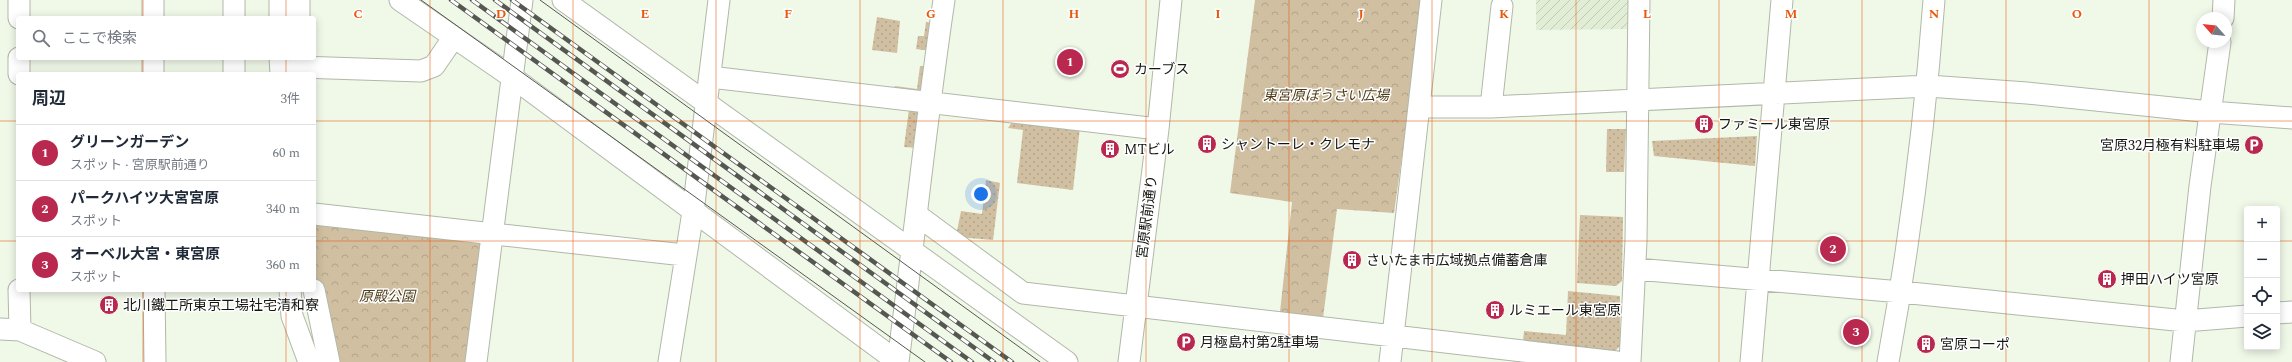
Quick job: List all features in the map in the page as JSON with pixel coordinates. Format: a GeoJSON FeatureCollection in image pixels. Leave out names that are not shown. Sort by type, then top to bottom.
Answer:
{"type":"FeatureCollection","features":[{"type":"Feature","properties":{"kind":"street"},"geometry":{"type":"LineString","coordinates":[[19,0],[19,16]]}},
{"type":"Feature","properties":{"kind":"street"},"geometry":{"type":"LineString","coordinates":[[153,0],[153,16]]}},
{"type":"Feature","properties":{"kind":"street"},"geometry":{"type":"LineString","coordinates":[[234,0],[234,16]]}},
{"type":"Feature","properties":{"kind":"street"},"geometry":{"type":"LineString","coordinates":[[280,0],[280,16]]}},
{"type":"Feature","properties":{"kind":"street"},"geometry":{"type":"LineString","coordinates":[[299,0],[299,16]]}},
{"type":"Feature","properties":{"kind":"street"},"geometry":{"type":"LineString","coordinates":[[400,0],[512,78],[898,362],[913,253],[929,102],[944,0]]}},
{"type":"Feature","properties":{"kind":"street"},"geometry":{"type":"LineString","coordinates":[[476,362],[522,0]]}},
{"type":"Feature","properties":{"kind":"street"},"geometry":{"type":"LineString","coordinates":[[563,0],[913,253],[1067,362]]}},
{"type":"Feature","properties":{"kind":"street"},"geometry":{"type":"LineString","coordinates":[[669,362],[684,255],[693,212],[719,0]]}},
{"type":"Feature","properties":{"kind":"street","name":"宮原駅前通り"},"geometry":{"type":"LineString","coordinates":[[1129,362],[1158,129],[1171,0]]}},
{"type":"Feature","properties":{"kind":"street"},"geometry":{"type":"LineString","coordinates":[[1390,362],[1431,0]]}},
{"type":"Feature","properties":{"kind":"street"},"geometry":{"type":"LineString","coordinates":[[1630,362],[1636,268],[1639,0]]}},
{"type":"Feature","properties":{"kind":"street"},"geometry":{"type":"LineString","coordinates":[[1751,362],[1782,0]]}},
{"type":"Feature","properties":{"kind":"street"},"geometry":{"type":"LineString","coordinates":[[1888,362],[1901,292],[1928,86],[1934,0]]}},
{"type":"Feature","properties":{"kind":"street"},"geometry":{"type":"LineString","coordinates":[[2223,12],[2224,0]]}},
{"type":"Feature","properties":{"kind":"street"},"geometry":{"type":"LineString","coordinates":[[1491,107],[1502,6]]}},
{"type":"Feature","properties":{"kind":"street"},"geometry":{"type":"LineString","coordinates":[[283,60],[295,68],[421,71],[434,66],[454,37]]}},
{"type":"Feature","properties":{"kind":"street"},"geometry":{"type":"LineString","coordinates":[[2181,362],[2200,186],[2219,48]]}},
{"type":"Feature","properties":{"kind":"street"},"geometry":{"type":"LineString","coordinates":[[19,60],[19,72]]}},
{"type":"Feature","properties":{"kind":"street"},"geometry":{"type":"LineString","coordinates":[[153,60],[154,72]]}},
{"type":"Feature","properties":{"kind":"street"},"geometry":{"type":"LineString","coordinates":[[234,60],[234,72]]}},
{"type":"Feature","properties":{"kind":"street"},"geometry":{"type":"LineString","coordinates":[[710,77],[1158,129]]}},
{"type":"Feature","properties":{"kind":"street"},"geometry":{"type":"LineString","coordinates":[[1419,107],[1491,107],[1774,92],[1928,86],[2027,92],[2211,112],[2292,118]]}},
{"type":"Feature","properties":{"kind":"street"},"geometry":{"type":"LineString","coordinates":[[316,214],[684,255]]}},
{"type":"Feature","properties":{"kind":"street"},"geometry":{"type":"LineString","coordinates":[[917,215],[1023,293],[1617,362]]}},
{"type":"Feature","properties":{"kind":"street"},"geometry":{"type":"LineString","coordinates":[[1636,268],[1759,281],[1901,292],[2185,321],[2244,316]]}},
{"type":"Feature","properties":{"kind":"street"},"geometry":{"type":"LineString","coordinates":[[20,292],[10,330],[95,362]]}},
{"type":"Feature","properties":{"kind":"street"},"geometry":{"type":"LineString","coordinates":[[154,292],[155,362]]}},
{"type":"Feature","properties":{"kind":"street"},"geometry":{"type":"LineString","coordinates":[[290,292],[292,316],[309,362]]}},
{"type":"Feature","properties":{"kind":"street"},"geometry":{"type":"LineString","coordinates":[[314,292],[329,362]]}},
{"type":"Feature","properties":{"kind":"street"},"geometry":{"type":"LineString","coordinates":[[2280,313],[2292,312]]}},
{"type":"Feature","properties":{"kind":"shaded area"},"geometry":{"type":"Polygon","coordinates":[[[1536,0],[1629,0],[1628,29],[1536,30],[1536,0]]]}},
{"type":"Feature","properties":{"kind":"green space","name":"東宮原ぼうさい広場"},"geometry":{"type":"Polygon","coordinates":[[[1255,0],[1424,0],[1394,213],[1337,209],[1323,318],[1280,312],[1292,202],[1230,193],[1255,0]]]}},
{"type":"Feature","properties":{"kind":"green space"},"geometry":{"type":"Polygon","coordinates":[[[877,17],[900,21],[897,53],[872,50],[877,17]]]}},
{"type":"Feature","properties":{"kind":"green space"},"geometry":{"type":"Polygon","coordinates":[[[926,22],[934,23],[931,51],[916,49],[918,36],[924,36],[926,22]]]}},
{"type":"Feature","properties":{"kind":"green space"},"geometry":{"type":"Polygon","coordinates":[[[920,66],[929,67],[926,94],[893,94],[895,86],[917,89],[920,66]]]}},
{"type":"Feature","properties":{"kind":"green space"},"geometry":{"type":"Polygon","coordinates":[[[909,109],[920,109],[919,148],[904,147],[909,109]]]}},
{"type":"Feature","properties":{"kind":"green space"},"geometry":{"type":"Polygon","coordinates":[[[1014,119],[1080,127],[1073,190],[1017,183],[1023,130],[1008,128],[1014,119]]]}},
{"type":"Feature","properties":{"kind":"green space"},"geometry":{"type":"Polygon","coordinates":[[[1607,129],[1626,129],[1624,172],[1606,172],[1607,129]]]}},
{"type":"Feature","properties":{"kind":"green space"},"geometry":{"type":"Polygon","coordinates":[[[1757,136],[1755,166],[1654,156],[1652,141],[1757,136]]]}},
{"type":"Feature","properties":{"kind":"green space"},"geometry":{"type":"Polygon","coordinates":[[[986,180],[1000,183],[993,240],[957,237],[950,231],[957,231],[961,211],[982,214],[986,180]]]}},
{"type":"Feature","properties":{"kind":"green space"},"geometry":{"type":"Polygon","coordinates":[[[1580,215],[1623,217],[1622,281],[1616,286],[1577,283],[1580,215]]]}},
{"type":"Feature","properties":{"kind":"green space","name":"原殿公園"},"geometry":{"type":"Polygon","coordinates":[[[316,222],[483,239],[468,362],[334,362],[316,286],[316,222]]]}},
{"type":"Feature","properties":{"kind":"green space"},"geometry":{"type":"Polygon","coordinates":[[[1568,291],[1620,296],[1620,346],[1615,351],[1523,341],[1524,331],[1566,335],[1568,291]]]}},
{"type":"Feature","properties":{"kind":"tram line"},"geometry":{"type":"LineString","coordinates":[[421,0],[925,362]]}},
{"type":"Feature","properties":{"kind":"tram line"},"geometry":{"type":"LineString","coordinates":[[540,0],[1040,362]]}},
{"type":"Feature","properties":{"kind":"railway"},"geometry":{"type":"LineString","coordinates":[[451,0],[951,362]]}},
{"type":"Feature","properties":{"kind":"railway"},"geometry":{"type":"LineString","coordinates":[[472,0],[972,362]]}},
{"type":"Feature","properties":{"kind":"railway"},"geometry":{"type":"LineString","coordinates":[[495,0],[994,362]]}},
{"type":"Feature","properties":{"kind":"railway"},"geometry":{"type":"LineString","coordinates":[[512,0],[1012,362]]}},
{"type":"Feature","properties":{"kind":"place","name":"グリーンガーデン"},"geometry":{"type":"Point","coordinates":[1070,62]}},
{"type":"Feature","properties":{"kind":"place","name":"カーブス"},"geometry":{"type":"Point","coordinates":[1120,69]}},
{"type":"Feature","properties":{"kind":"place","name":"ファミール東宮原"},"geometry":{"type":"Point","coordinates":[1704,124]}},
{"type":"Feature","properties":{"kind":"place","name":"シャントーレ・クレモナ"},"geometry":{"type":"Point","coordinates":[1207,144]}},
{"type":"Feature","properties":{"kind":"place","name":"宮原32月極有料駐車場"},"geometry":{"type":"Point","coordinates":[2254,145]}},
{"type":"Feature","properties":{"kind":"place","name":"MTビル"},"geometry":{"type":"Point","coordinates":[1110,149]}},
{"type":"Feature","properties":{"kind":"place","name":"パークハイツ大宮宮原"},"geometry":{"type":"Point","coordinates":[1833,249]}},
{"type":"Feature","properties":{"kind":"place","name":"さいたま市広域拠点備蓄倉庫"},"geometry":{"type":"Point","coordinates":[1352,260]}},
{"type":"Feature","properties":{"kind":"place","name":"押田ハイツ宮原"},"geometry":{"type":"Point","coordinates":[2107,279]}},
{"type":"Feature","properties":{"kind":"place","name":"北川鐵工所東京工場社宅清和寮"},"geometry":{"type":"Point","coordinates":[109,305]}},
{"type":"Feature","properties":{"kind":"place","name":"ルミエール東宮原"},"geometry":{"type":"Point","coordinates":[1495,310]}},
{"type":"Feature","properties":{"kind":"place","name":"オーベル大宮・東宮原"},"geometry":{"type":"Point","coordinates":[1856,332]}},
{"type":"Feature","properties":{"kind":"place","name":"月極島村第2駐車場"},"geometry":{"type":"Point","coordinates":[1186,342]}},
{"type":"Feature","properties":{"kind":"place","name":"宮原コーポ"},"geometry":{"type":"Point","coordinates":[1926,344]}}]}
